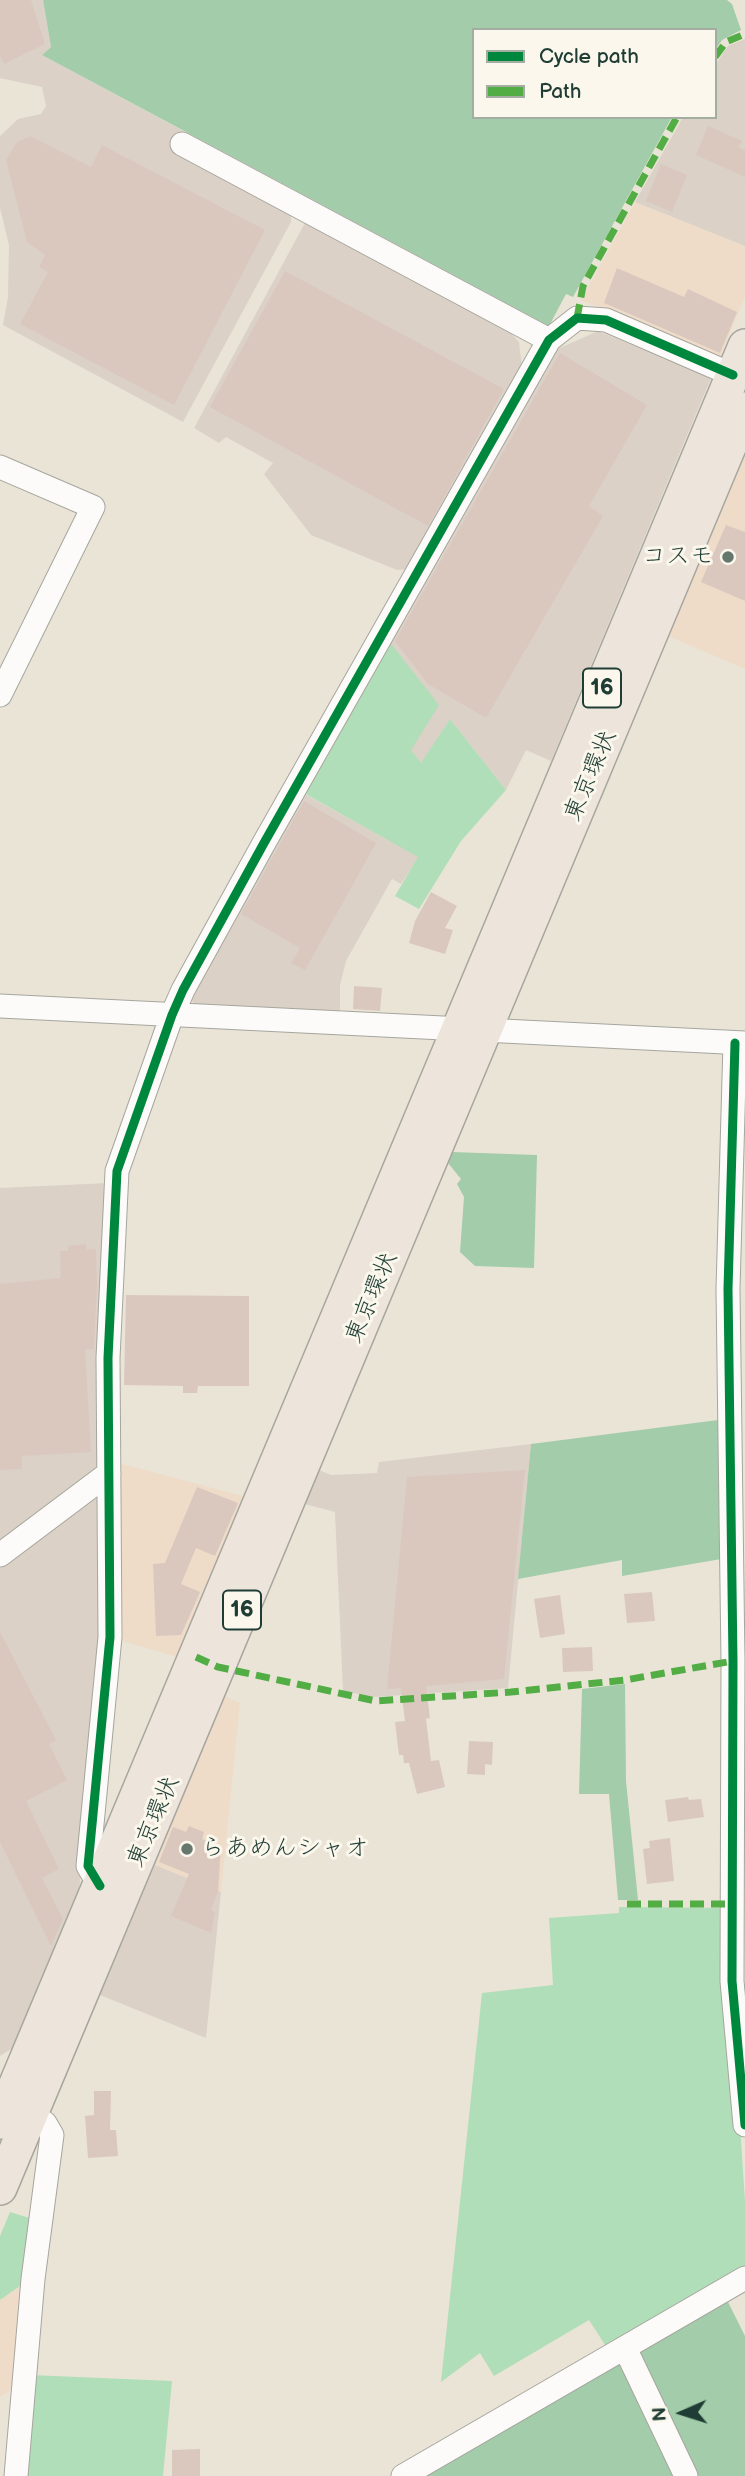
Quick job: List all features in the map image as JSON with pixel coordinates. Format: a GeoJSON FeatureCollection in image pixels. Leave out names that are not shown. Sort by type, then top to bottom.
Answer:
{"type":"FeatureCollection","features":[{"type":"Feature","properties":{"kind":"highway","name":"東京環状"},"geometry":{"type":"LineString","coordinates":[[12,2115],[471,1031],[739,360]]}},
{"type":"Feature","properties":{"kind":"highway","name":"東京環状"},"geometry":{"type":"LineString","coordinates":[[0,2188],[12,2115],[100,1885],[745,409]]}},
{"type":"Feature","properties":{"kind":"street"},"geometry":{"type":"LineString","coordinates":[[182,144],[549,340]]}},
{"type":"Feature","properties":{"kind":"street"},"geometry":{"type":"LineString","coordinates":[[100,1885],[88,1866],[110,1637],[109,1331],[117,1171],[172,1015],[264,843],[549,340],[577,318],[606,320],[739,360]]}},
{"type":"Feature","properties":{"kind":"street"},"geometry":{"type":"LineString","coordinates":[[0,467],[93,507],[0,695]]}},
{"type":"Feature","properties":{"kind":"street"},"geometry":{"type":"LineString","coordinates":[[0,1006],[740,1043],[728,1289],[733,1661],[732,1981],[745,2125]]}},
{"type":"Feature","properties":{"kind":"street"},"geometry":{"type":"LineString","coordinates":[[0,1555],[108,1473]]}},
{"type":"Feature","properties":{"kind":"street"},"geometry":{"type":"LineString","coordinates":[[12,2115],[48,2125],[52,2135],[33,2279],[16,2476]]}},
{"type":"Feature","properties":{"kind":"street"},"geometry":{"type":"LineString","coordinates":[[403,2476],[745,2278]]}},
{"type":"Feature","properties":{"kind":"street"},"geometry":{"type":"LineString","coordinates":[[625,2348],[686,2476]]}},
{"type":"Feature","properties":{"kind":"shaded area"},"geometry":{"type":"Polygon","coordinates":[[[0,0],[43,0],[51,47],[42,55],[187,133],[177,154],[291,213],[291,222],[183,422],[3,325],[8,297],[9,245],[0,208],[0,136],[18,119],[41,114],[46,106],[42,87],[0,78],[0,0]]]}},
{"type":"Feature","properties":{"kind":"shaded area"},"geometry":{"type":"Polygon","coordinates":[[[745,39],[745,246],[635,202],[682,119],[717,119],[717,62],[728,46],[745,39]]]}},
{"type":"Feature","properties":{"kind":"shaded area"},"geometry":{"type":"Polygon","coordinates":[[[635,202],[745,246],[745,297],[720,357],[581,300],[635,202]]]}},
{"type":"Feature","properties":{"kind":"shaded area"},"geometry":{"type":"Polygon","coordinates":[[[306,221],[508,330],[519,342],[522,367],[409,569],[397,570],[311,535],[264,474],[273,463],[226,437],[219,443],[194,428],[306,221]]]}},
{"type":"Feature","properties":{"kind":"shaded area"},"geometry":{"type":"Polygon","coordinates":[[[598,331],[711,378],[551,761],[526,750],[506,790],[450,719],[421,764],[411,750],[388,640],[553,351],[598,331]]]}},
{"type":"Feature","properties":{"kind":"shaded area"},"geometry":{"type":"Polygon","coordinates":[[[745,455],[745,669],[668,636],[745,455]]]}},
{"type":"Feature","properties":{"kind":"shaded area"},"geometry":{"type":"Polygon","coordinates":[[[301,792],[419,857],[401,884],[392,879],[346,961],[340,985],[340,1011],[194,1004],[188,994],[301,792]]]}},
{"type":"Feature","properties":{"kind":"shaded area"},"geometry":{"type":"Polygon","coordinates":[[[109,1183],[103,1464],[0,1540],[0,1188],[109,1183]]]}},
{"type":"Feature","properties":{"kind":"shaded area"},"geometry":{"type":"Polygon","coordinates":[[[531,1444],[508,1688],[374,1697],[343,1691],[335,1512],[305,1504],[319,1470],[331,1475],[377,1473],[379,1462],[531,1444]]]}},
{"type":"Feature","properties":{"kind":"shaded area"},"geometry":{"type":"Polygon","coordinates":[[[115,1462],[243,1496],[177,1657],[116,1639],[115,1462]]]}},
{"type":"Feature","properties":{"kind":"shaded area"},"geometry":{"type":"Polygon","coordinates":[[[95,1498],[104,1502],[104,1630],[79,1891],[13,2048],[0,2056],[0,1568],[95,1498]]]}},
{"type":"Feature","properties":{"kind":"shaded area"},"geometry":{"type":"Polygon","coordinates":[[[224,1696],[240,1703],[221,1892],[155,1865],[224,1696]]]}},
{"type":"Feature","properties":{"kind":"shaded area"},"geometry":{"type":"Polygon","coordinates":[[[155,1865],[221,1892],[206,2038],[100,1995],[155,1865]]]}},
{"type":"Feature","properties":{"kind":"shaded area"},"geometry":{"type":"Polygon","coordinates":[[[30,2279],[20,2384],[0,2397],[0,2300],[30,2279]]]}},
{"type":"Feature","properties":{"kind":"green space"},"geometry":{"type":"Polygon","coordinates":[[[43,0],[727,0],[732,4],[741,30],[722,40],[717,47],[717,28],[472,28],[472,119],[671,119],[573,297],[566,294],[549,326],[42,55],[51,47],[43,0]]]}},
{"type":"Feature","properties":{"kind":"green space"},"geometry":{"type":"Polygon","coordinates":[[[388,640],[439,705],[411,750],[421,763],[450,719],[506,790],[461,841],[419,909],[395,896],[418,857],[302,792],[388,640]]]}},
{"type":"Feature","properties":{"kind":"green space"},"geometry":{"type":"Polygon","coordinates":[[[452,1152],[537,1155],[534,1268],[475,1266],[460,1252],[464,1197],[457,1184],[461,1179],[448,1163],[452,1152]]]}},
{"type":"Feature","properties":{"kind":"green space"},"geometry":{"type":"Polygon","coordinates":[[[726,1419],[727,1558],[622,1576],[622,1560],[518,1579],[531,1444],[726,1419]]]}},
{"type":"Feature","properties":{"kind":"green space"},"geometry":{"type":"Polygon","coordinates":[[[625,1684],[626,1781],[638,1900],[618,1900],[609,1794],[579,1794],[582,1689],[625,1684]]]}},
{"type":"Feature","properties":{"kind":"green space"},"geometry":{"type":"Polygon","coordinates":[[[619,1907],[726,1908],[745,2202],[745,2274],[609,2351],[589,2320],[494,2376],[480,2353],[441,2382],[482,1993],[553,1985],[549,1918],[619,1913],[619,1907]]]}},
{"type":"Feature","properties":{"kind":"green space"},"geometry":{"type":"Polygon","coordinates":[[[10,2212],[36,2220],[30,2279],[0,2300],[0,2236],[10,2212]]]}},
{"type":"Feature","properties":{"kind":"green space"},"geometry":{"type":"Polygon","coordinates":[[[726,2298],[745,2336],[745,2476],[689,2476],[631,2351],[726,2298]]]}},
{"type":"Feature","properties":{"kind":"green space"},"geometry":{"type":"Polygon","coordinates":[[[624,2354],[681,2476],[410,2476],[624,2354]]]}},
{"type":"Feature","properties":{"kind":"green space"},"geometry":{"type":"Polygon","coordinates":[[[30,2375],[172,2381],[163,2476],[21,2476],[30,2375]]]}},
{"type":"Feature","properties":{"kind":"building"},"geometry":{"type":"Polygon","coordinates":[[[0,0],[31,0],[45,44],[4,64],[0,56],[0,0]]]}},
{"type":"Feature","properties":{"kind":"building"},"geometry":{"type":"Polygon","coordinates":[[[708,126],[742,141],[738,147],[745,150],[745,177],[696,155],[708,126]]]}},
{"type":"Feature","properties":{"kind":"building"},"geometry":{"type":"Polygon","coordinates":[[[30,136],[91,167],[102,145],[265,230],[174,405],[20,324],[48,272],[39,267],[45,255],[27,242],[6,160],[17,142],[30,136]]]}},
{"type":"Feature","properties":{"kind":"building"},"geometry":{"type":"Polygon","coordinates":[[[661,164],[687,175],[672,212],[646,201],[661,164]]]}},
{"type":"Feature","properties":{"kind":"building"},"geometry":{"type":"Polygon","coordinates":[[[617,268],[684,297],[688,289],[737,312],[720,353],[604,303],[617,268]]]}},
{"type":"Feature","properties":{"kind":"building"},"geometry":{"type":"Polygon","coordinates":[[[285,271],[504,389],[428,526],[210,407],[285,271]]]}},
{"type":"Feature","properties":{"kind":"building"},"geometry":{"type":"Polygon","coordinates":[[[560,353],[647,405],[589,506],[603,516],[486,718],[428,684],[395,641],[560,353]]]}},
{"type":"Feature","properties":{"kind":"building","name":"コスモ"},"geometry":{"type":"Polygon","coordinates":[[[726,525],[745,532],[745,601],[701,582],[726,525]]]}},
{"type":"Feature","properties":{"kind":"building"},"geometry":{"type":"Polygon","coordinates":[[[304,801],[376,843],[305,970],[291,963],[300,948],[241,914],[304,801]]]}},
{"type":"Feature","properties":{"kind":"building"},"geometry":{"type":"Polygon","coordinates":[[[431,892],[457,906],[445,928],[453,930],[445,954],[409,943],[415,921],[431,892]]]}},
{"type":"Feature","properties":{"kind":"building"},"geometry":{"type":"Polygon","coordinates":[[[354,986],[382,988],[380,1011],[353,1009],[354,986]]]}},
{"type":"Feature","properties":{"kind":"building"},"geometry":{"type":"Polygon","coordinates":[[[86,1244],[87,1250],[96,1249],[97,1285],[94,1349],[85,1350],[91,1452],[22,1456],[22,1469],[0,1470],[0,1284],[61,1278],[60,1251],[68,1251],[68,1246],[86,1244]]]}},
{"type":"Feature","properties":{"kind":"building"},"geometry":{"type":"Polygon","coordinates":[[[126,1295],[249,1296],[249,1386],[198,1386],[197,1393],[183,1393],[183,1386],[124,1385],[126,1295]]]}},
{"type":"Feature","properties":{"kind":"building"},"geometry":{"type":"Polygon","coordinates":[[[525,1470],[504,1679],[426,1686],[430,1718],[426,1719],[431,1761],[439,1760],[445,1787],[417,1794],[409,1763],[404,1763],[403,1755],[399,1755],[395,1722],[405,1721],[401,1688],[387,1689],[407,1477],[525,1470]]]}},
{"type":"Feature","properties":{"kind":"building"},"geometry":{"type":"Polygon","coordinates":[[[197,1487],[238,1503],[215,1556],[196,1548],[181,1584],[200,1592],[181,1635],[156,1636],[153,1564],[165,1563],[197,1487]]]}},
{"type":"Feature","properties":{"kind":"building"},"geometry":{"type":"Polygon","coordinates":[[[652,1592],[655,1621],[627,1623],[624,1594],[652,1592]]]}},
{"type":"Feature","properties":{"kind":"building"},"geometry":{"type":"Polygon","coordinates":[[[560,1595],[565,1634],[540,1638],[534,1599],[560,1595]]]}},
{"type":"Feature","properties":{"kind":"building"},"geometry":{"type":"Polygon","coordinates":[[[0,1632],[56,1740],[49,1744],[67,1780],[26,1801],[59,1869],[42,1878],[63,1919],[51,1946],[0,1842],[0,1632]]]}},
{"type":"Feature","properties":{"kind":"building"},"geometry":{"type":"Polygon","coordinates":[[[592,1647],[593,1671],[563,1672],[562,1648],[592,1647]]]}},
{"type":"Feature","properties":{"kind":"building"},"geometry":{"type":"Polygon","coordinates":[[[469,1741],[493,1742],[492,1765],[485,1764],[485,1775],[467,1774],[469,1741]]]}},
{"type":"Feature","properties":{"kind":"building"},"geometry":{"type":"Polygon","coordinates":[[[688,1797],[689,1800],[701,1799],[704,1817],[668,1822],[665,1800],[688,1797]]]}},
{"type":"Feature","properties":{"kind":"building"},"geometry":{"type":"Polygon","coordinates":[[[189,1826],[204,1832],[202,1839],[221,1846],[218,1892],[211,1910],[215,1912],[211,1933],[171,1916],[189,1874],[159,1862],[173,1827],[186,1832],[189,1826]]]}},
{"type":"Feature","properties":{"kind":"building"},"geometry":{"type":"Polygon","coordinates":[[[670,1838],[674,1881],[647,1884],[643,1849],[650,1848],[649,1841],[670,1838]]]}},
{"type":"Feature","properties":{"kind":"building"},"geometry":{"type":"Polygon","coordinates":[[[94,2091],[111,2091],[110,2130],[116,2130],[118,2156],[88,2158],[85,2116],[94,2115],[94,2091]]]}},
{"type":"Feature","properties":{"kind":"building"},"geometry":{"type":"Polygon","coordinates":[[[200,2449],[200,2476],[172,2476],[172,2450],[200,2449]]]}},
{"type":"Feature","properties":{"kind":"marked path"},"geometry":{"type":"LineString","coordinates":[[717,54],[726,42],[745,34]]}},
{"type":"Feature","properties":{"kind":"marked path"},"geometry":{"type":"LineString","coordinates":[[577,318],[583,286],[676,119]]}},
{"type":"Feature","properties":{"kind":"marked path"},"geometry":{"type":"LineString","coordinates":[[196,1657],[218,1667],[376,1701],[511,1692],[625,1680],[733,1661]]}},
{"type":"Feature","properties":{"kind":"marked path"},"geometry":{"type":"LineString","coordinates":[[627,1904],[731,1904]]}},
{"type":"Feature","properties":{"kind":"cycle path"},"geometry":{"type":"LineString","coordinates":[[100,1886],[88,1866],[110,1637],[108,1358],[117,1171],[172,1015],[264,843],[549,340],[577,318],[606,320],[733,375]]}},
{"type":"Feature","properties":{"kind":"cycle path"},"geometry":{"type":"LineString","coordinates":[[735,1043],[728,1289],[733,1661],[732,1981],[745,2125]]}},
{"type":"Feature","properties":{"kind":"place","name":"コスモ"},"geometry":{"type":"Point","coordinates":[728,557]}},
{"type":"Feature","properties":{"kind":"place","name":"らあめんシャオ"},"geometry":{"type":"Point","coordinates":[187,1849]}}]}
